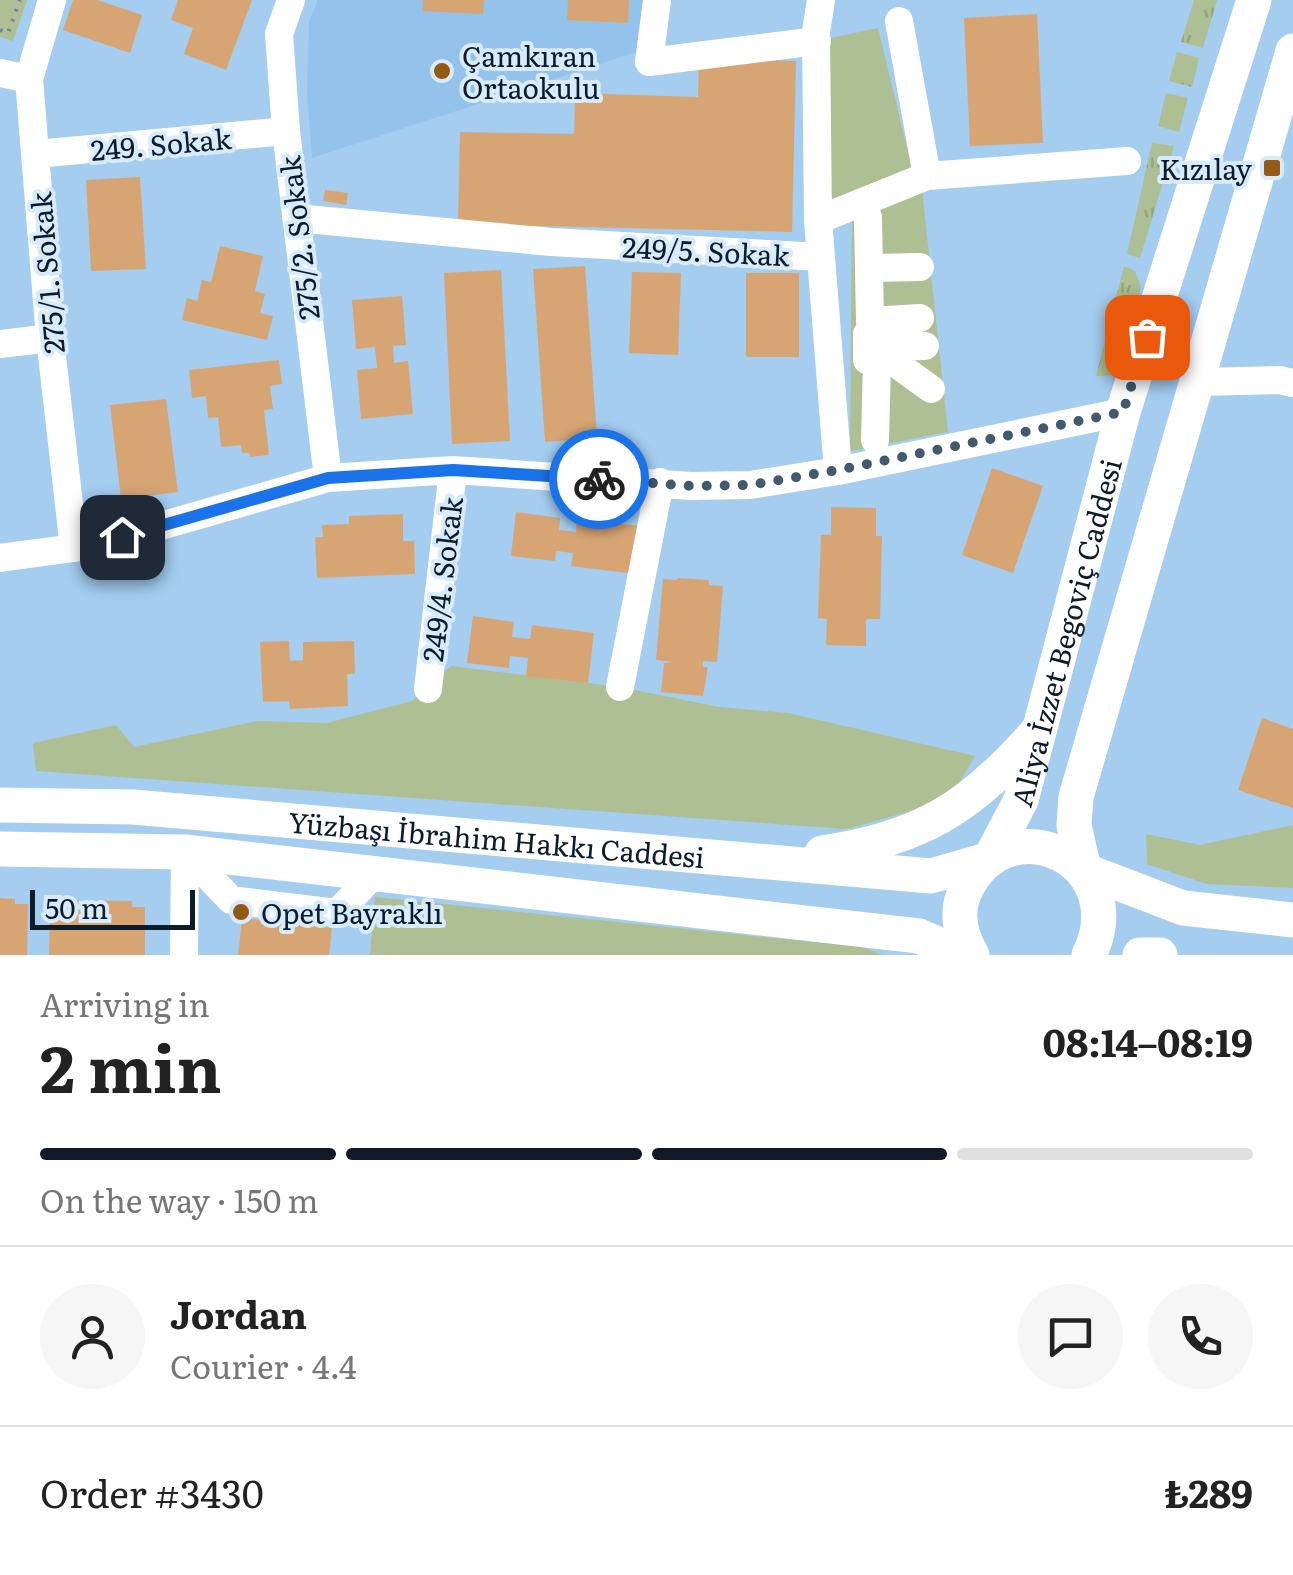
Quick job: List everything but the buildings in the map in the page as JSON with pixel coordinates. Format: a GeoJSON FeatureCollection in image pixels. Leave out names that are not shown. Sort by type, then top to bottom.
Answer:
{"type":"FeatureCollection","features":[{"type":"Feature","properties":{"kind":"main road","name":"Aliya İzzet Begoviç Caddesi"},"geometry":{"type":"LineString","coordinates":[[972,955],[964,941],[960,918],[963,896],[973,875],[990,859],[1021,800],[1123,412],[1254,0]]}},
{"type":"Feature","properties":{"kind":"main road","name":"Aliya İzzet Begoviç Caddesi"},"geometry":{"type":"LineString","coordinates":[[1089,955],[1098,937],[1101,914],[1096,890],[1084,870],[1074,825],[1076,797],[1293,51]]}},
{"type":"Feature","properties":{"kind":"main road"},"geometry":{"type":"LineString","coordinates":[[774,860],[882,842],[934,822],[982,789],[1040,728]]}},
{"type":"Feature","properties":{"kind":"main road","name":"Yüzbaşı İbrahim Hakkı Caddesi"},"geometry":{"type":"LineString","coordinates":[[0,805],[133,807],[931,876],[990,859],[1008,849],[1028,846],[1049,848],[1068,856],[1084,870]]}},
{"type":"Feature","properties":{"kind":"main road","name":"Yüzbaşı İbrahim Hakkı Caddesi"},"geometry":{"type":"LineString","coordinates":[[0,849],[185,852],[919,936],[962,955]]}},
{"type":"Feature","properties":{"kind":"main road"},"geometry":{"type":"LineString","coordinates":[[1084,870],[1184,908],[1293,920]]}},
{"type":"Feature","properties":{"kind":"main road"},"geometry":{"type":"LineString","coordinates":[[1140,955],[1160,955]]}},
{"type":"Feature","properties":{"kind":"street","name":"275/1. Sokak"},"geometry":{"type":"LineString","coordinates":[[52,0],[29,78],[50,338],[74,548]]}},
{"type":"Feature","properties":{"kind":"street","name":"275/2. Sokak"},"geometry":{"type":"LineString","coordinates":[[291,0],[279,34],[286,131],[328,478]]}},
{"type":"Feature","properties":{"kind":"street"},"geometry":{"type":"LineString","coordinates":[[656,0],[650,62],[817,41]]}},
{"type":"Feature","properties":{"kind":"street"},"geometry":{"type":"LineString","coordinates":[[818,220],[820,0]]}},
{"type":"Feature","properties":{"kind":"street"},"geometry":{"type":"LineString","coordinates":[[899,21],[927,176]]}},
{"type":"Feature","properties":{"kind":"street"},"geometry":{"type":"LineString","coordinates":[[0,72],[29,78]]}},
{"type":"Feature","properties":{"kind":"street","name":"249. Sokak"},"geometry":{"type":"LineString","coordinates":[[36,154],[286,131]]}},
{"type":"Feature","properties":{"kind":"street","name":"249/5. Sokak"},"geometry":{"type":"LineString","coordinates":[[296,218],[551,242],[821,257],[818,220],[927,176],[1127,161]]}},
{"type":"Feature","properties":{"kind":"street"},"geometry":{"type":"LineString","coordinates":[[868,217],[866,279],[877,345],[875,440]]}},
{"type":"Feature","properties":{"kind":"street"},"geometry":{"type":"LineString","coordinates":[[821,257],[838,470]]}},
{"type":"Feature","properties":{"kind":"street"},"geometry":{"type":"LineString","coordinates":[[866,279],[920,267]]}},
{"type":"Feature","properties":{"kind":"street"},"geometry":{"type":"LineString","coordinates":[[877,345],[922,332]]}},
{"type":"Feature","properties":{"kind":"street"},"geometry":{"type":"LineString","coordinates":[[0,344],[50,338]]}},
{"type":"Feature","properties":{"kind":"street"},"geometry":{"type":"LineString","coordinates":[[877,345],[931,389]]}},
{"type":"Feature","properties":{"kind":"street"},"geometry":{"type":"LineString","coordinates":[[1197,382],[1293,383]]}},
{"type":"Feature","properties":{"kind":"street"},"geometry":{"type":"LineString","coordinates":[[0,558],[74,548],[328,478],[453,470],[750,485],[1123,412]]}},
{"type":"Feature","properties":{"kind":"street","name":"249/4. Sokak"},"geometry":{"type":"LineString","coordinates":[[428,689],[453,470]]}},
{"type":"Feature","properties":{"kind":"street"},"geometry":{"type":"LineString","coordinates":[[620,687],[660,482]]}},
{"type":"Feature","properties":{"kind":"street"},"geometry":{"type":"LineString","coordinates":[[184,955],[185,852]]}},
{"type":"Feature","properties":{"kind":"path"},"geometry":{"type":"LineString","coordinates":[[0,30],[8,33],[20,0]]}},
{"type":"Feature","properties":{"kind":"shaded area","name":"Çamkıran Ortaokulu"},"geometry":{"type":"Polygon","coordinates":[[[318,0],[645,0],[643,50],[312,158],[307,93],[309,21],[318,0]]]}},
{"type":"Feature","properties":{"kind":"green space"},"geometry":{"type":"Polygon","coordinates":[[[0,0],[27,0],[13,41],[0,37],[0,0]]]}},
{"type":"Feature","properties":{"kind":"green space"},"geometry":{"type":"Polygon","coordinates":[[[1194,0],[1217,0],[1203,48],[1181,42],[1194,0]]]}},
{"type":"Feature","properties":{"kind":"green space"},"geometry":{"type":"Polygon","coordinates":[[[878,28],[913,172],[824,205],[817,41],[878,28]]]}},
{"type":"Feature","properties":{"kind":"green space"},"geometry":{"type":"Polygon","coordinates":[[[1177,52],[1199,58],[1192,87],[1169,81],[1177,52]]]}},
{"type":"Feature","properties":{"kind":"green space"},"geometry":{"type":"Polygon","coordinates":[[[1166,93],[1188,98],[1179,132],[1158,126],[1166,93]]]}},
{"type":"Feature","properties":{"kind":"green space"},"geometry":{"type":"Polygon","coordinates":[[[1152,143],[1174,146],[1140,258],[1127,254],[1152,143]]]}},
{"type":"Feature","properties":{"kind":"green space"},"geometry":{"type":"Polygon","coordinates":[[[922,189],[948,432],[850,451],[852,215],[922,189]]]}},
{"type":"Feature","properties":{"kind":"green space"},"geometry":{"type":"Polygon","coordinates":[[[1124,266],[1135,271],[1141,287],[1118,375],[1096,376],[1124,266]]]}},
{"type":"Feature","properties":{"kind":"green space"},"geometry":{"type":"Polygon","coordinates":[[[451,666],[620,687],[719,707],[788,713],[975,756],[954,791],[936,804],[847,829],[36,771],[33,743],[116,725],[134,747],[257,721],[327,723],[412,701],[451,666]]]}},
{"type":"Feature","properties":{"kind":"green space"},"geometry":{"type":"Polygon","coordinates":[[[1293,825],[1293,888],[1207,884],[1147,864],[1146,834],[1200,845],[1293,825]]]}},
{"type":"Feature","properties":{"kind":"green space"},"geometry":{"type":"Polygon","coordinates":[[[375,897],[862,947],[883,955],[370,955],[375,897]]]}},
{"type":"Feature","properties":{"kind":"way so far"},"geometry":{"type":"LineString","coordinates":[[599,479],[691,486],[750,485],[1123,412],[1147,337]]}},
{"type":"Feature","properties":{"kind":"place","name":"Çamkıran Ortaokulu"},"geometry":{"type":"Point","coordinates":[442,71]}},
{"type":"Feature","properties":{"kind":"place","name":"Kızılay"},"geometry":{"type":"Point","coordinates":[1272,168]}},
{"type":"Feature","properties":{"kind":"place","name":"Opet Bayraklı"},"geometry":{"type":"Point","coordinates":[241,912]}},
{"type":"Feature","properties":{"kind":"route"},"geometry":{"type":"LineString","coordinates":[[122,537],[328,478],[453,470],[599,479]]}}]}
